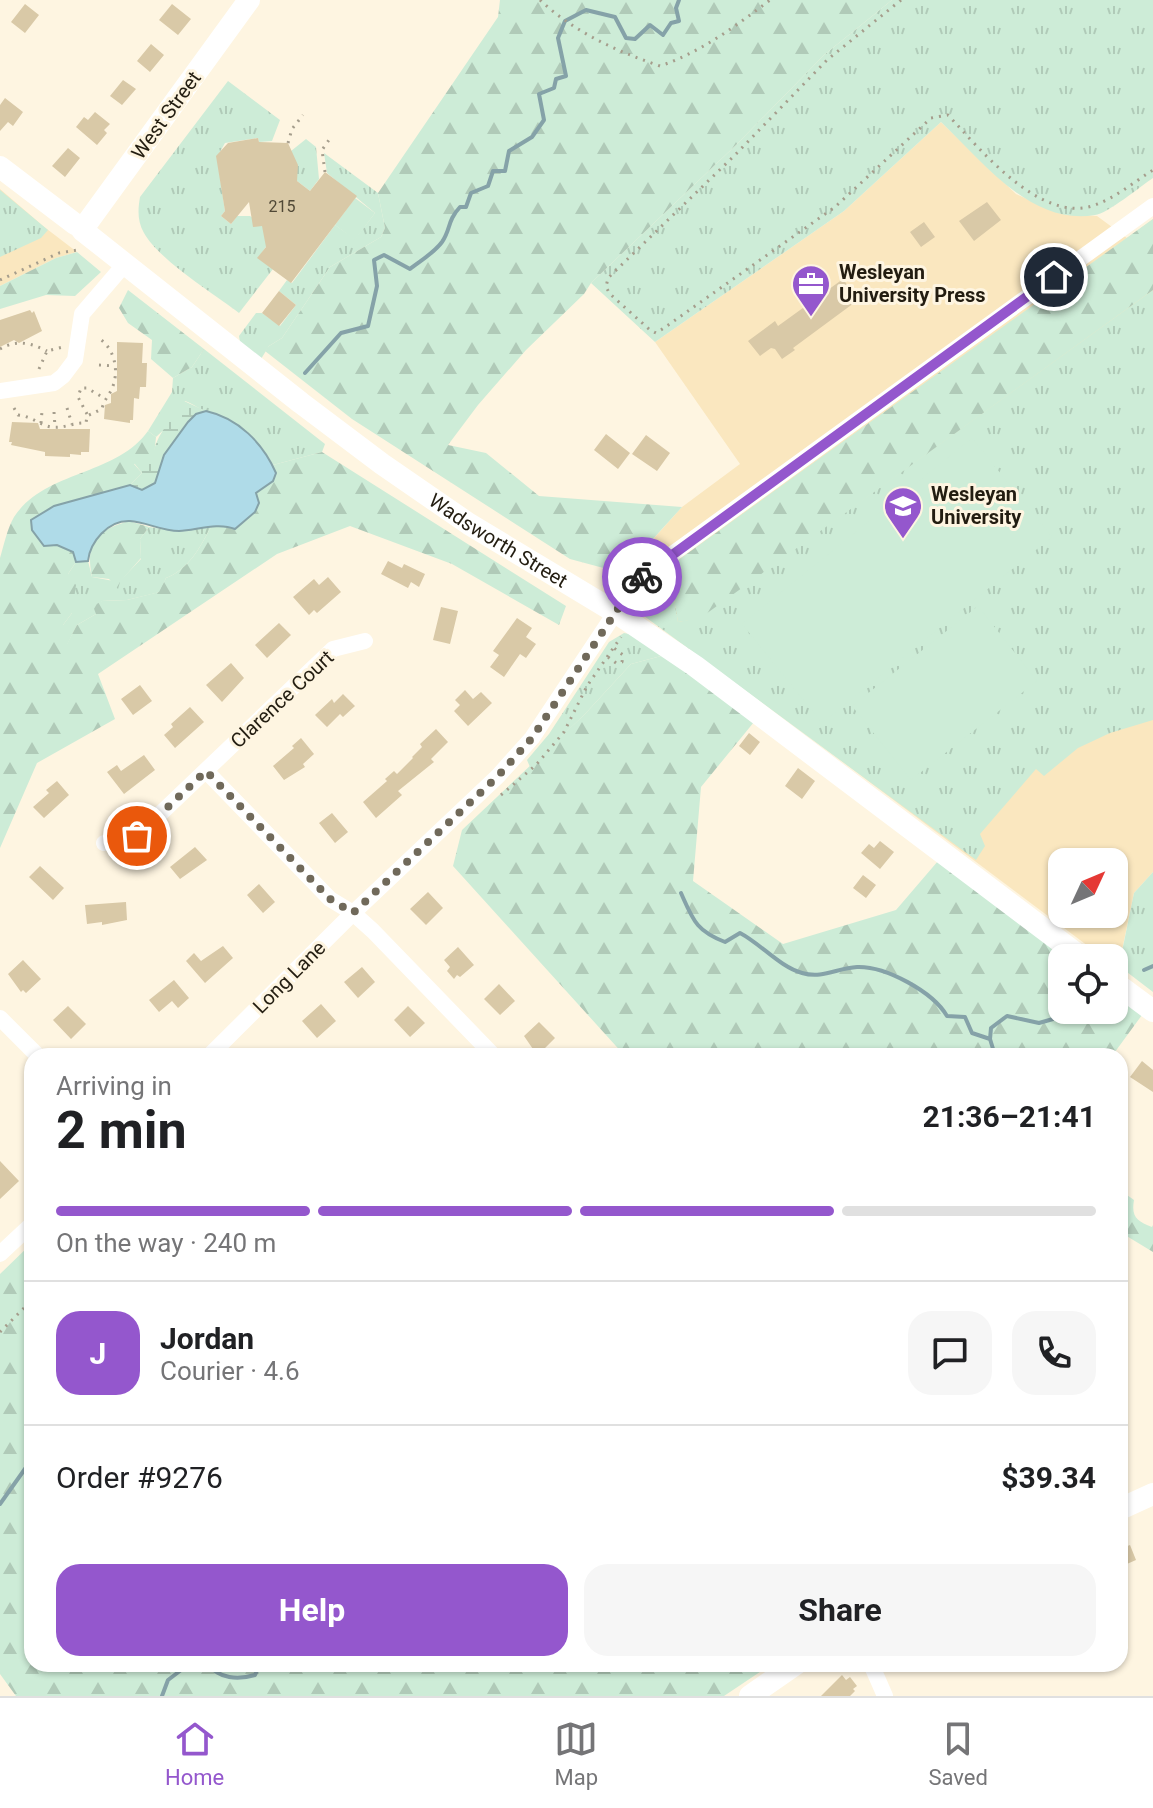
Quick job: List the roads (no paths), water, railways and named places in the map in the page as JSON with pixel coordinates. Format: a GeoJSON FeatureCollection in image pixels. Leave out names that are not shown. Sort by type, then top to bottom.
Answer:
{"type":"FeatureCollection","features":[{"type":"Feature","properties":{"kind":"street","name":"West Street"},"geometry":{"type":"LineString","coordinates":[[79,234],[249,0]]}},
{"type":"Feature","properties":{"kind":"street","name":"Wadsworth Street"},"geometry":{"type":"LineString","coordinates":[[0,167],[79,234],[124,265],[382,464],[469,524],[615,612],[695,666],[1063,944]]}},
{"type":"Feature","properties":{"kind":"street","name":"Long Lane"},"geometry":{"type":"LineString","coordinates":[[217,1048],[353,913],[498,776],[532,738],[631,589],[653,567],[1153,206]]}},
{"type":"Feature","properties":{"kind":"street"},"geometry":{"type":"LineString","coordinates":[[0,391],[54,383],[63,376],[75,360],[82,314],[124,265]]}},
{"type":"Feature","properties":{"kind":"street","name":"Clarence Court"},"geometry":{"type":"LineString","coordinates":[[104,843],[137,836],[333,649],[365,641]]}},
{"type":"Feature","properties":{"kind":"street"},"geometry":{"type":"LineString","coordinates":[[206,771],[330,899],[353,913],[486,1048]]}},
{"type":"Feature","properties":{"kind":"street"},"geometry":{"type":"LineString","coordinates":[[1128,992],[1153,1011]]}},
{"type":"Feature","properties":{"kind":"street"},"geometry":{"type":"LineString","coordinates":[[0,1018],[30,1048]]}},
{"type":"Feature","properties":{"kind":"street"},"geometry":{"type":"LineString","coordinates":[[0,1254],[24,1232]]}},
{"type":"Feature","properties":{"kind":"street"},"geometry":{"type":"LineString","coordinates":[[1128,1505],[1153,1494]]}},
{"type":"Feature","properties":{"kind":"street"},"geometry":{"type":"LineString","coordinates":[[750,1696],[784,1672]]}},
{"type":"Feature","properties":{"kind":"street"},"geometry":{"type":"LineString","coordinates":[[874,1672],[885,1696]]}},
{"type":"Feature","properties":{"kind":"water"},"geometry":{"type":"Polygon","coordinates":[[[206,411],[229,419],[248,433],[276,473],[273,481],[256,493],[259,503],[255,512],[235,529],[215,526],[173,531],[136,522],[122,522],[108,528],[96,540],[88,561],[76,562],[73,552],[57,545],[44,546],[32,530],[31,520],[54,506],[130,485],[142,490],[155,483],[164,455],[188,422],[196,414],[206,411]]]}},
{"type":"Feature","properties":{"kind":"waterway"},"geometry":{"type":"LineString","coordinates":[[305,373],[341,333],[368,326],[377,286],[374,260],[384,255],[410,269],[427,257],[442,242],[453,217],[460,207],[466,207],[471,193],[488,186],[493,171],[505,171],[509,151],[532,137],[544,120],[539,94],[554,88],[556,79],[566,76],[558,38],[565,21],[586,10],[615,17],[626,38],[635,39],[650,25],[663,35],[671,23],[679,21],[676,8],[679,0]]}},
{"type":"Feature","properties":{"kind":"waterway"},"geometry":{"type":"LineString","coordinates":[[681,893],[697,924],[715,938],[725,942],[740,933],[786,966],[810,975],[857,967],[895,976],[931,998],[947,1016],[965,1017],[972,1033],[990,1039]]}},
{"type":"Feature","properties":{"kind":"waterway"},"geometry":{"type":"LineString","coordinates":[[1144,970],[1153,966]]}},
{"type":"Feature","properties":{"kind":"waterway"},"geometry":{"type":"LineString","coordinates":[[993,1048],[991,1028],[1007,1016],[1039,1023],[1048,1020]]}},
{"type":"Feature","properties":{"kind":"waterway"},"geometry":{"type":"LineString","coordinates":[[0,1504],[24,1470]]}},
{"type":"Feature","properties":{"kind":"waterway"},"geometry":{"type":"LineString","coordinates":[[162,1696],[168,1680],[178,1672]]}},
{"type":"Feature","properties":{"kind":"waterway"},"geometry":{"type":"LineString","coordinates":[[216,1672],[236,1678],[255,1675],[256,1672]]}},
{"type":"Feature","properties":{"kind":"place","name":"Wesleyan University Press"},"geometry":{"type":"Point","coordinates":[811,318]}},
{"type":"Feature","properties":{"kind":"place","name":"Wesleyan University"},"geometry":{"type":"Point","coordinates":[903,540]}}]}
